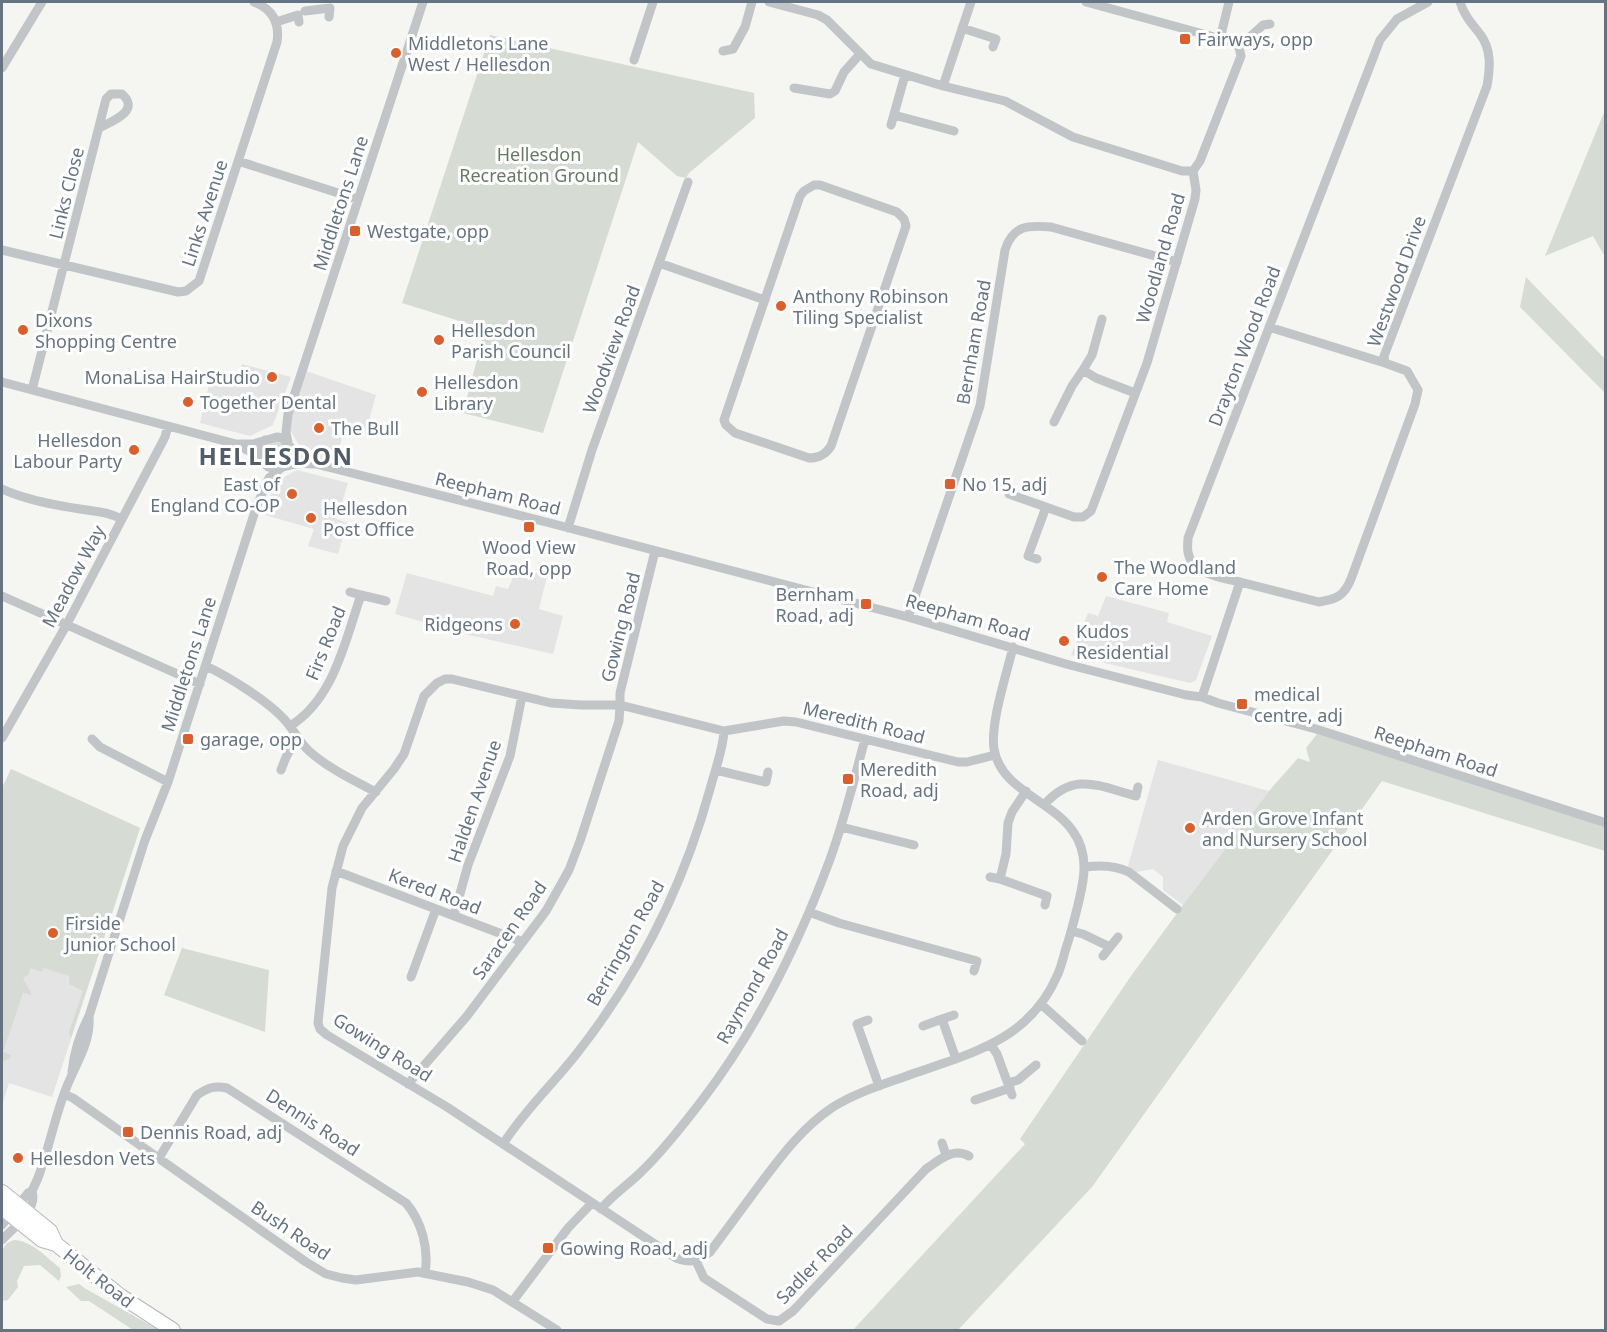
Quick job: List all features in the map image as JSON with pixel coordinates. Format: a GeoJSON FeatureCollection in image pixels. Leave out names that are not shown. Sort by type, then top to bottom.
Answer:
{"type":"FeatureCollection","features":[{"type":"Feature","properties":{"kind":"highway","name":"Holt Road"},"geometry":{"type":"LineString","coordinates":[[2,1192],[13,1214],[50,1231],[56,1244],[119,1295],[173,1330]]}},
{"type":"Feature","properties":{"kind":"street"},"geometry":{"type":"LineString","coordinates":[[2,68],[42,2]]}},
{"type":"Feature","properties":{"kind":"street"},"geometry":{"type":"LineString","coordinates":[[254,2],[267,9],[276,22],[301,13],[330,9]]}},
{"type":"Feature","properties":{"kind":"street","name":"Middletons Lane"},"geometry":{"type":"LineString","coordinates":[[289,444],[286,432],[288,414],[423,2]]}},
{"type":"Feature","properties":{"kind":"street"},"geometry":{"type":"LineString","coordinates":[[634,60],[653,2]]}},
{"type":"Feature","properties":{"kind":"street"},"geometry":{"type":"LineString","coordinates":[[731,51],[745,27],[752,2]]}},
{"type":"Feature","properties":{"kind":"street"},"geometry":{"type":"LineString","coordinates":[[769,2],[827,20],[871,64],[943,86],[1005,101],[1073,136],[1182,171],[1193,171]]}},
{"type":"Feature","properties":{"kind":"street"},"geometry":{"type":"LineString","coordinates":[[943,86],[971,2]]}},
{"type":"Feature","properties":{"kind":"street"},"geometry":{"type":"LineString","coordinates":[[1086,2],[1220,39],[1239,47],[1263,25],[1270,24]]}},
{"type":"Feature","properties":{"kind":"street"},"geometry":{"type":"LineString","coordinates":[[1220,39],[1229,2]]}},
{"type":"Feature","properties":{"kind":"street","name":"Drayton Wood Road"},"geometry":{"type":"LineString","coordinates":[[1240,582],[1211,575],[1198,568],[1188,555],[1188,538],[1380,40],[1397,19],[1428,2]]}},
{"type":"Feature","properties":{"kind":"street","name":"Westwood Drive"},"geometry":{"type":"LineString","coordinates":[[1240,582],[1319,602],[1332,600],[1346,592],[1415,404],[1418,390],[1407,371],[1385,363],[1384,356],[1486,86],[1490,66],[1488,51],[1482,37],[1463,14],[1460,2]]}},
{"type":"Feature","properties":{"kind":"street","name":"Links Avenue"},"geometry":{"type":"LineString","coordinates":[[2,250],[178,292],[194,287],[203,273],[277,42],[276,22]]}},
{"type":"Feature","properties":{"kind":"street"},"geometry":{"type":"LineString","coordinates":[[962,28],[996,39]]}},
{"type":"Feature","properties":{"kind":"street","name":"Woodland Road"},"geometry":{"type":"LineString","coordinates":[[1009,494],[1074,517],[1083,517],[1091,511],[1150,353],[1195,199],[1193,171],[1200,161],[1238,65],[1241,56],[1239,47]]}},
{"type":"Feature","properties":{"kind":"street"},"geometry":{"type":"LineString","coordinates":[[638,48],[648,51]]}},
{"type":"Feature","properties":{"kind":"street"},"geometry":{"type":"LineString","coordinates":[[794,88],[830,94],[836,91],[844,72],[860,54]]}},
{"type":"Feature","properties":{"kind":"street"},"geometry":{"type":"LineString","coordinates":[[891,125],[905,75]]}},
{"type":"Feature","properties":{"kind":"street"},"geometry":{"type":"LineString","coordinates":[[894,115],[954,131]]}},
{"type":"Feature","properties":{"kind":"street","name":"Links Close"},"geometry":{"type":"LineString","coordinates":[[32,390],[99,128]]}},
{"type":"Feature","properties":{"kind":"street"},"geometry":{"type":"LineString","coordinates":[[238,161],[357,199]]}},
{"type":"Feature","properties":{"kind":"street","name":"Woodview Road"},"geometry":{"type":"LineString","coordinates":[[568,528],[592,450],[688,182]]}},
{"type":"Feature","properties":{"kind":"street"},"geometry":{"type":"LineString","coordinates":[[820,184],[897,212],[904,219],[906,232],[831,446],[827,452],[815,458],[735,433],[724,420],[765,300],[800,196],[808,187],[820,184]]}},
{"type":"Feature","properties":{"kind":"street","name":"Bernham Road"},"geometry":{"type":"LineString","coordinates":[[909,617],[980,406],[1009,238],[1018,230],[1034,226],[1051,227],[1177,262]]}},
{"type":"Feature","properties":{"kind":"street"},"geometry":{"type":"LineString","coordinates":[[660,262],[765,300]]}},
{"type":"Feature","properties":{"kind":"street"},"geometry":{"type":"LineString","coordinates":[[1054,422],[1072,386],[1092,355],[1102,319]]}},
{"type":"Feature","properties":{"kind":"street"},"geometry":{"type":"LineString","coordinates":[[1269,327],[1385,363]]}},
{"type":"Feature","properties":{"kind":"street"},"geometry":{"type":"LineString","coordinates":[[1083,370],[1096,378],[1135,393]]}},
{"type":"Feature","properties":{"kind":"street","name":"Reepham Road"},"geometry":{"type":"LineString","coordinates":[[2,382],[236,444],[253,444],[268,439],[282,438],[300,456],[315,464]]}},
{"type":"Feature","properties":{"kind":"street","name":"Middletons Lane"},"geometry":{"type":"LineString","coordinates":[[268,439],[288,414]]}},
{"type":"Feature","properties":{"kind":"street","name":"Meadow Way"},"geometry":{"type":"LineString","coordinates":[[2,738],[67,624],[165,437],[168,426]]}},
{"type":"Feature","properties":{"kind":"street"},"geometry":{"type":"LineString","coordinates":[[261,460],[261,446],[268,439]]}},
{"type":"Feature","properties":{"kind":"street","name":"Reepham Road"},"geometry":{"type":"LineString","coordinates":[[236,444],[274,470],[298,463],[315,464],[909,617],[1086,669],[1186,695],[1202,697],[1317,729],[1605,822]]}},
{"type":"Feature","properties":{"kind":"street"},"geometry":{"type":"LineString","coordinates":[[283,468],[292,457],[289,444]]}},
{"type":"Feature","properties":{"kind":"street","name":"Middletons Lane"},"geometry":{"type":"LineString","coordinates":[[261,460],[263,489]]}},
{"type":"Feature","properties":{"kind":"street","name":"Middletons Lane"},"geometry":{"type":"LineString","coordinates":[[13,1214],[32,1203],[32,1191],[41,1170],[72,1072],[83,1028],[89,1016],[145,840],[168,782],[263,489],[272,475],[283,468]]}},
{"type":"Feature","properties":{"kind":"street"},"geometry":{"type":"LineString","coordinates":[[2,489],[18,496],[83,510],[99,510],[122,519]]}},
{"type":"Feature","properties":{"kind":"street"},"geometry":{"type":"LineString","coordinates":[[1037,559],[1028,556],[1046,507]]}},
{"type":"Feature","properties":{"kind":"street","name":"Gowing Road"},"geometry":{"type":"LineString","coordinates":[[656,551],[620,693],[620,705],[551,703],[463,680],[445,678],[424,696],[404,754],[362,808],[343,846],[332,888],[318,1023],[320,1029],[327,1035],[447,1107],[676,1258],[690,1262],[696,1261]]}},
{"type":"Feature","properties":{"kind":"street"},"geometry":{"type":"LineString","coordinates":[[1202,697],[1240,582]]}},
{"type":"Feature","properties":{"kind":"street","name":"Firs Road"},"geometry":{"type":"LineString","coordinates":[[350,592],[386,601]]}},
{"type":"Feature","properties":{"kind":"street","name":"Firs Road"},"geometry":{"type":"LineString","coordinates":[[290,726],[301,718],[331,682],[361,595]]}},
{"type":"Feature","properties":{"kind":"street"},"geometry":{"type":"LineString","coordinates":[[2,596],[200,684]]}},
{"type":"Feature","properties":{"kind":"street"},"geometry":{"type":"LineString","coordinates":[[696,1261],[710,1252],[780,1157],[806,1128],[833,1107],[854,1096],[991,1045],[1014,1032],[1041,1005],[1059,974],[1083,882],[1084,854],[1074,831],[1010,777],[995,755],[994,724],[1013,647]]}},
{"type":"Feature","properties":{"kind":"street"},"geometry":{"type":"LineString","coordinates":[[206,666],[266,702],[285,719],[299,741],[322,761],[376,792]]}},
{"type":"Feature","properties":{"kind":"street","name":"Halden Avenue"},"geometry":{"type":"LineString","coordinates":[[454,915],[468,866],[510,756],[522,696]]}},
{"type":"Feature","properties":{"kind":"street","name":"Meredith Road"},"geometry":{"type":"LineString","coordinates":[[620,705],[724,731],[784,721],[796,722],[958,762],[995,755]]}},
{"type":"Feature","properties":{"kind":"street","name":"Saracen Road"},"geometry":{"type":"LineString","coordinates":[[408,1084],[467,1016],[523,942],[546,911],[569,870],[619,721],[620,705]]}},
{"type":"Feature","properties":{"kind":"street","name":"Berrington Road"},"geometry":{"type":"LineString","coordinates":[[503,1144],[514,1127],[578,1053],[614,1004],[635,969],[662,918],[698,832],[716,770],[724,731]]}},
{"type":"Feature","properties":{"kind":"street"},"geometry":{"type":"LineString","coordinates":[[92,739],[100,747],[168,782]]}},
{"type":"Feature","properties":{"kind":"street","name":"Raymond Road"},"geometry":{"type":"LineString","coordinates":[[601,1209],[642,1171],[710,1089],[730,1061],[765,1000],[809,912],[841,827],[866,739]]}},
{"type":"Feature","properties":{"kind":"street"},"geometry":{"type":"LineString","coordinates":[[281,770],[290,750],[299,741]]}},
{"type":"Feature","properties":{"kind":"street"},"geometry":{"type":"LineString","coordinates":[[716,770],[771,784],[768,772]]}},
{"type":"Feature","properties":{"kind":"street"},"geometry":{"type":"LineString","coordinates":[[1044,805],[1061,789],[1077,783],[1089,783],[1140,794]]}},
{"type":"Feature","properties":{"kind":"street"},"geometry":{"type":"LineString","coordinates":[[1000,879],[1006,854],[1008,823],[1012,812],[1026,791]]}},
{"type":"Feature","properties":{"kind":"street"},"geometry":{"type":"LineString","coordinates":[[841,827],[914,844]]}},
{"type":"Feature","properties":{"kind":"street"},"geometry":{"type":"LineString","coordinates":[[1085,867],[1097,865],[1121,868],[1165,905],[1177,909]]}},
{"type":"Feature","properties":{"kind":"street","name":"Kered Road"},"geometry":{"type":"LineString","coordinates":[[336,871],[523,942]]}},
{"type":"Feature","properties":{"kind":"street"},"geometry":{"type":"LineString","coordinates":[[990,877],[1050,900]]}},
{"type":"Feature","properties":{"kind":"street"},"geometry":{"type":"LineString","coordinates":[[411,977],[436,909]]}},
{"type":"Feature","properties":{"kind":"street"},"geometry":{"type":"LineString","coordinates":[[809,912],[889,937],[894,933],[915,939],[919,945],[976,961]]}},
{"type":"Feature","properties":{"kind":"street"},"geometry":{"type":"LineString","coordinates":[[1071,931],[1110,946]]}},
{"type":"Feature","properties":{"kind":"street"},"geometry":{"type":"LineString","coordinates":[[1103,956],[1118,937]]}},
{"type":"Feature","properties":{"kind":"street"},"geometry":{"type":"LineString","coordinates":[[974,971],[979,950]]}},
{"type":"Feature","properties":{"kind":"street"},"geometry":{"type":"LineString","coordinates":[[1041,1005],[1077,1029],[1082,1041]]}},
{"type":"Feature","properties":{"kind":"street"},"geometry":{"type":"LineString","coordinates":[[923,1026],[954,1015]]}},
{"type":"Feature","properties":{"kind":"street"},"geometry":{"type":"LineString","coordinates":[[942,1019],[956,1059]]}},
{"type":"Feature","properties":{"kind":"street"},"geometry":{"type":"LineString","coordinates":[[847,1028],[868,1020]]}},
{"type":"Feature","properties":{"kind":"street"},"geometry":{"type":"LineString","coordinates":[[857,1024],[879,1086]]}},
{"type":"Feature","properties":{"kind":"street"},"geometry":{"type":"LineString","coordinates":[[991,1045],[1010,1089]]}},
{"type":"Feature","properties":{"kind":"street"},"geometry":{"type":"LineString","coordinates":[[975,1100],[1010,1089],[1036,1065]]}},
{"type":"Feature","properties":{"kind":"street","name":"Dennis Road"},"geometry":{"type":"LineString","coordinates":[[159,1158],[197,1095],[217,1085],[228,1088],[406,1203],[413,1212],[424,1241],[427,1262],[425,1273]]}},
{"type":"Feature","properties":{"kind":"street","name":"Bush Road"},"geometry":{"type":"LineString","coordinates":[[64,1094],[326,1274],[356,1280],[425,1273],[476,1285],[493,1290],[513,1301],[557,1330]]}},
{"type":"Feature","properties":{"kind":"street"},"geometry":{"type":"LineString","coordinates":[[942,1143],[946,1155],[962,1153],[969,1156]]}},
{"type":"Feature","properties":{"kind":"street","name":"Sadler Road"},"geometry":{"type":"LineString","coordinates":[[696,1261],[704,1278],[767,1319],[779,1321],[785,1318],[926,1169],[946,1155]]}},
{"type":"Feature","properties":{"kind":"street"},"geometry":{"type":"LineString","coordinates":[[513,1301],[568,1228],[592,1203]]}},
{"type":"Feature","properties":{"kind":"street"},"geometry":{"type":"LineString","coordinates":[[2,1240],[13,1214]]}},
{"type":"Feature","properties":{"kind":"shaded area"},"geometry":{"type":"Polygon","coordinates":[[[242,364],[291,377],[273,425],[250,436],[200,423],[210,380],[236,386],[242,364]]]}},
{"type":"Feature","properties":{"kind":"shaded area"},"geometry":{"type":"Polygon","coordinates":[[[306,371],[376,395],[366,431],[346,427],[334,463],[317,459],[303,452],[289,428],[306,371]]]}},
{"type":"Feature","properties":{"kind":"shaded area"},"geometry":{"type":"Polygon","coordinates":[[[297,470],[348,483],[337,519],[347,523],[338,554],[308,546],[314,529],[265,515],[274,483],[297,470]]]}},
{"type":"Feature","properties":{"kind":"shaded area"},"geometry":{"type":"Polygon","coordinates":[[[518,565],[547,576],[539,609],[563,616],[553,654],[469,635],[395,614],[407,573],[493,596],[496,586],[508,589],[518,565]]]}},
{"type":"Feature","properties":{"kind":"shaded area"},"geometry":{"type":"Polygon","coordinates":[[[1106,596],[1169,613],[1167,622],[1212,636],[1196,680],[1190,683],[1071,655],[1088,613],[1098,616],[1106,596]]]}},
{"type":"Feature","properties":{"kind":"shaded area","name":"Arden Grove Infant and Nursery School"},"geometry":{"type":"Polygon","coordinates":[[[1158,760],[1269,791],[1183,905],[1163,890],[1163,877],[1153,869],[1137,872],[1128,866],[1158,760]]]}},
{"type":"Feature","properties":{"kind":"shaded area","name":"Firside Junior School"},"geometry":{"type":"Polygon","coordinates":[[[11,769],[140,828],[52,1097],[9,1083],[2,1105],[2,788],[11,769]]]}},
{"type":"Feature","properties":{"kind":"green space","name":"Hellesdon Recreation Ground"},"geometry":{"type":"Polygon","coordinates":[[[490,35],[754,93],[755,118],[689,173],[686,178],[677,176],[638,142],[543,433],[463,413],[485,329],[402,303],[490,35]]]}},
{"type":"Feature","properties":{"kind":"green space"},"geometry":{"type":"Polygon","coordinates":[[[1605,110],[1605,257],[1593,236],[1545,256],[1605,110]]]}},
{"type":"Feature","properties":{"kind":"green space"},"geometry":{"type":"Polygon","coordinates":[[[1526,277],[1605,359],[1605,393],[1520,307],[1526,277]]]}},
{"type":"Feature","properties":{"kind":"green space"},"geometry":{"type":"Polygon","coordinates":[[[276,442],[281,443],[287,449],[287,459],[281,465],[276,466],[271,465],[265,459],[264,454],[265,449],[271,443],[276,442]]]}},
{"type":"Feature","properties":{"kind":"green space"},"geometry":{"type":"Polygon","coordinates":[[[1317,734],[1605,827],[1605,851],[1382,781],[1092,1187],[958,1330],[853,1330],[1025,1144],[1020,1139],[1131,976],[1269,791],[1298,758],[1310,762],[1306,748],[1317,734]]]}},
{"type":"Feature","properties":{"kind":"green space","name":"Firside Junior School"},"geometry":{"type":"Polygon","coordinates":[[[11,769],[140,828],[71,1038],[69,1032],[83,991],[69,984],[69,976],[44,968],[42,972],[31,968],[28,975],[23,978],[31,995],[23,993],[3,1052],[11,1055],[2,1062],[2,788],[11,769]]]}},
{"type":"Feature","properties":{"kind":"green space"},"geometry":{"type":"Polygon","coordinates":[[[182,948],[269,970],[265,1032],[164,995],[182,948]]]}},
{"type":"Feature","properties":{"kind":"green space"},"geometry":{"type":"Polygon","coordinates":[[[14,1240],[27,1243],[38,1250],[60,1268],[61,1276],[59,1281],[40,1265],[24,1266],[17,1281],[18,1287],[8,1300],[2,1301],[2,1250],[7,1243],[14,1240]]]}},
{"type":"Feature","properties":{"kind":"green space"},"geometry":{"type":"Polygon","coordinates":[[[79,1284],[159,1330],[133,1330],[89,1301],[81,1301],[66,1287],[79,1284]]]}},
{"type":"Feature","properties":{"kind":"place","name":"Fairways, opp"},"geometry":{"type":"Point","coordinates":[1185,39]}},
{"type":"Feature","properties":{"kind":"place","name":"Middletons Lane West / Hellesdon"},"geometry":{"type":"Point","coordinates":[396,53]}},
{"type":"Feature","properties":{"kind":"place","name":"Westgate, opp"},"geometry":{"type":"Point","coordinates":[355,231]}},
{"type":"Feature","properties":{"kind":"place","name":"Anthony Robinson Tiling Specialist"},"geometry":{"type":"Point","coordinates":[781,306]}},
{"type":"Feature","properties":{"kind":"place","name":"Dixons Shopping Centre"},"geometry":{"type":"Point","coordinates":[23,330]}},
{"type":"Feature","properties":{"kind":"place","name":"Hellesdon Parish Council"},"geometry":{"type":"Point","coordinates":[439,340]}},
{"type":"Feature","properties":{"kind":"place","name":"MonaLisa HairStudio"},"geometry":{"type":"Point","coordinates":[272,377]}},
{"type":"Feature","properties":{"kind":"place","name":"Hellesdon Library"},"geometry":{"type":"Point","coordinates":[422,392]}},
{"type":"Feature","properties":{"kind":"place","name":"Together Dental"},"geometry":{"type":"Point","coordinates":[188,402]}},
{"type":"Feature","properties":{"kind":"place","name":"The Bull"},"geometry":{"type":"Point","coordinates":[319,428]}},
{"type":"Feature","properties":{"kind":"place","name":"Hellesdon Labour Party"},"geometry":{"type":"Point","coordinates":[134,450]}},
{"type":"Feature","properties":{"kind":"place","name":"No 15, adj"},"geometry":{"type":"Point","coordinates":[950,484]}},
{"type":"Feature","properties":{"kind":"place","name":"East of England CO-OP"},"geometry":{"type":"Point","coordinates":[292,494]}},
{"type":"Feature","properties":{"kind":"place","name":"Hellesdon Post Office"},"geometry":{"type":"Point","coordinates":[311,518]}},
{"type":"Feature","properties":{"kind":"place","name":"Wood View Road, opp"},"geometry":{"type":"Point","coordinates":[529,527]}},
{"type":"Feature","properties":{"kind":"place","name":"The Woodland Care Home"},"geometry":{"type":"Point","coordinates":[1102,577]}},
{"type":"Feature","properties":{"kind":"place","name":"Bernham Road, adj"},"geometry":{"type":"Point","coordinates":[866,604]}},
{"type":"Feature","properties":{"kind":"place","name":"Ridgeons"},"geometry":{"type":"Point","coordinates":[515,624]}},
{"type":"Feature","properties":{"kind":"place","name":"Kudos Residential"},"geometry":{"type":"Point","coordinates":[1064,641]}},
{"type":"Feature","properties":{"kind":"place","name":"medical centre, adj"},"geometry":{"type":"Point","coordinates":[1242,704]}},
{"type":"Feature","properties":{"kind":"place","name":"garage, opp"},"geometry":{"type":"Point","coordinates":[188,739]}},
{"type":"Feature","properties":{"kind":"place","name":"Meredith Road, adj"},"geometry":{"type":"Point","coordinates":[848,779]}},
{"type":"Feature","properties":{"kind":"place","name":"Arden Grove Infant and Nursery School"},"geometry":{"type":"Point","coordinates":[1190,828]}},
{"type":"Feature","properties":{"kind":"place","name":"Firside Junior School"},"geometry":{"type":"Point","coordinates":[53,933]}},
{"type":"Feature","properties":{"kind":"place","name":"Dennis Road, adj"},"geometry":{"type":"Point","coordinates":[128,1132]}},
{"type":"Feature","properties":{"kind":"place","name":"Hellesdon Vets"},"geometry":{"type":"Point","coordinates":[18,1158]}},
{"type":"Feature","properties":{"kind":"place","name":"Gowing Road, adj"},"geometry":{"type":"Point","coordinates":[548,1248]}},
{"type":"Feature","properties":{"kind":"district","name":"HELLESDON"},"geometry":{"type":"Point","coordinates":[276,455]}}]}
